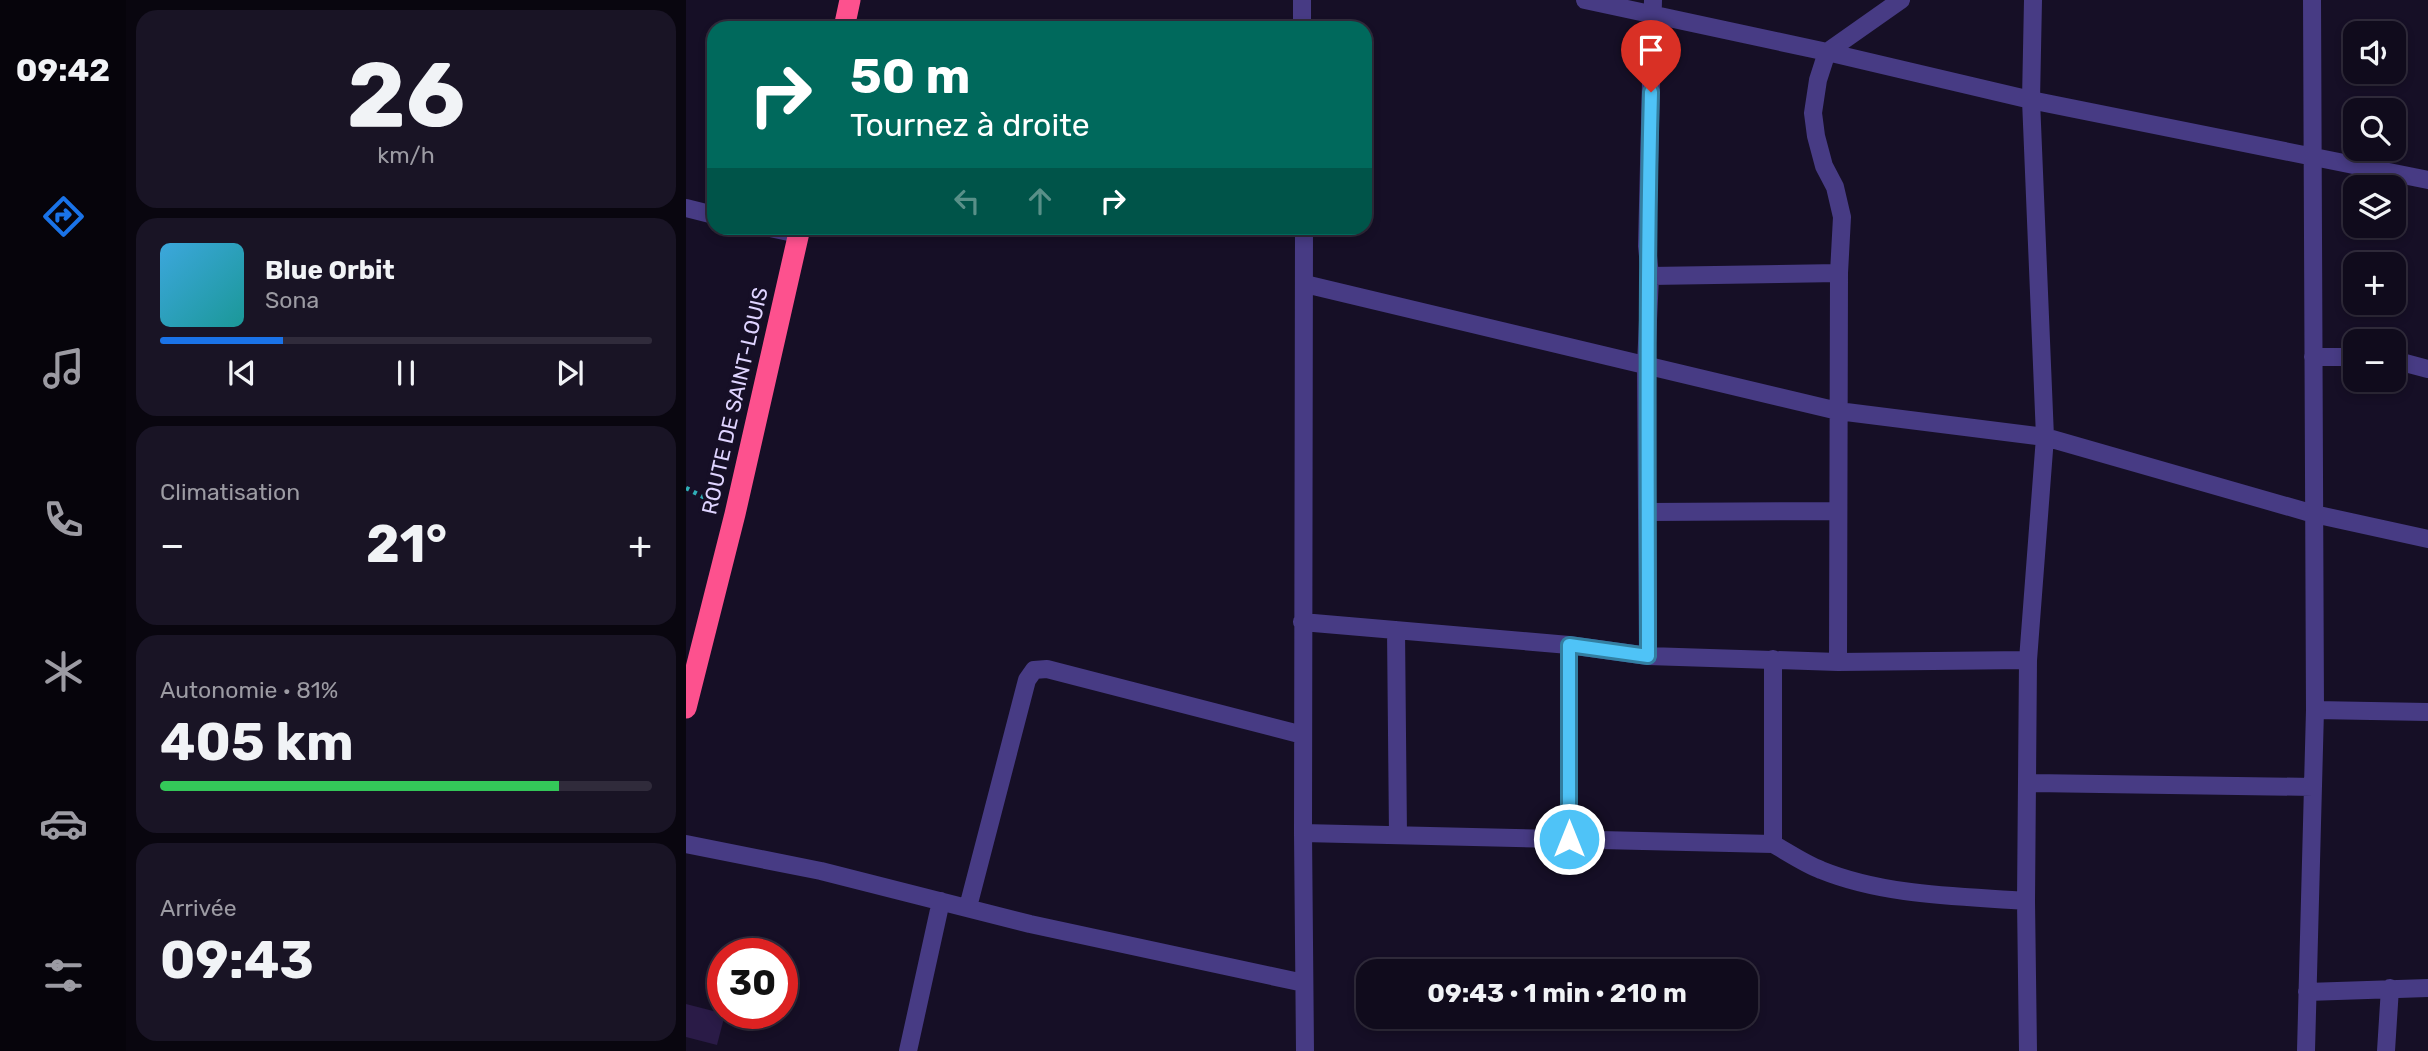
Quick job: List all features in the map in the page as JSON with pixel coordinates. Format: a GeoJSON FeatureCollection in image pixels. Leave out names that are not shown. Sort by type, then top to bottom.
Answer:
{"type":"FeatureCollection","features":[{"type":"Feature","properties":{"kind":"highway"},"geometry":{"type":"LineString","coordinates":[[846,21],[850,0]]}},
{"type":"Feature","properties":{"kind":"highway","name":"ROUTE DE SAINT-LOUIS"},"geometry":{"type":"LineString","coordinates":[[686,708],[735,514],[798,235]]}},
{"type":"Feature","properties":{"kind":"street"},"geometry":{"type":"LineString","coordinates":[[1302,0],[1302,21]]}},
{"type":"Feature","properties":{"kind":"street"},"geometry":{"type":"LineString","coordinates":[[1585,0],[1653,7],[1827,52],[2031,100],[2428,180]]}},
{"type":"Feature","properties":{"kind":"street"},"geometry":{"type":"LineString","coordinates":[[1838,662],[1839,273],[1842,217],[1835,187],[1821,156],[1813,113],[1818,80],[1827,52],[1901,0]]}},
{"type":"Feature","properties":{"kind":"street"},"geometry":{"type":"LineString","coordinates":[[2028,1051],[2028,660],[2045,438],[2031,100],[2033,0]]}},
{"type":"Feature","properties":{"kind":"street"},"geometry":{"type":"LineString","coordinates":[[2306,1051],[2315,710],[2312,0]]}},
{"type":"Feature","properties":{"kind":"street"},"geometry":{"type":"LineString","coordinates":[[1648,656],[1646,365],[1650,276],[1647,246],[1653,7]]}},
{"type":"Feature","properties":{"kind":"street"},"geometry":{"type":"LineString","coordinates":[[686,208],[707,213]]}},
{"type":"Feature","properties":{"kind":"street"},"geometry":{"type":"LineString","coordinates":[[1304,235],[1305,1051]]}},
{"type":"Feature","properties":{"kind":"street"},"geometry":{"type":"LineString","coordinates":[[1650,276],[1839,273]]}},
{"type":"Feature","properties":{"kind":"street"},"geometry":{"type":"LineString","coordinates":[[1305,284],[1838,411],[2045,438],[2314,514],[2428,539]]}},
{"type":"Feature","properties":{"kind":"street"},"geometry":{"type":"LineString","coordinates":[[2313,357],[2343,357]]}},
{"type":"Feature","properties":{"kind":"street"},"geometry":{"type":"LineString","coordinates":[[2406,363],[2428,369]]}},
{"type":"Feature","properties":{"kind":"street"},"geometry":{"type":"LineString","coordinates":[[1648,512],[1838,511]]}},
{"type":"Feature","properties":{"kind":"street"},"geometry":{"type":"LineString","coordinates":[[1303,622],[1569,645],[1648,656],[1838,662],[2028,660]]}},
{"type":"Feature","properties":{"kind":"street"},"geometry":{"type":"LineString","coordinates":[[1395,630],[1398,835]]}},
{"type":"Feature","properties":{"kind":"street"},"geometry":{"type":"LineString","coordinates":[[1569,645],[1569,839]]}},
{"type":"Feature","properties":{"kind":"street"},"geometry":{"type":"LineString","coordinates":[[1773,659],[1773,844]]}},
{"type":"Feature","properties":{"kind":"street"},"geometry":{"type":"LineString","coordinates":[[968,907],[1027,680],[1034,670],[1047,669],[1303,735]]}},
{"type":"Feature","properties":{"kind":"street"},"geometry":{"type":"LineString","coordinates":[[2315,710],[2428,712]]}},
{"type":"Feature","properties":{"kind":"street"},"geometry":{"type":"LineString","coordinates":[[2027,783],[2314,787]]}},
{"type":"Feature","properties":{"kind":"street"},"geometry":{"type":"LineString","coordinates":[[1303,833],[1773,844],[1821,870],[1863,884],[1926,894],[2026,901]]}},
{"type":"Feature","properties":{"kind":"street"},"geometry":{"type":"LineString","coordinates":[[686,844],[821,871],[1110,942],[1304,983]]}},
{"type":"Feature","properties":{"kind":"street"},"geometry":{"type":"LineString","coordinates":[[908,1051],[941,901]]}},
{"type":"Feature","properties":{"kind":"street"},"geometry":{"type":"LineString","coordinates":[[2386,1051],[2390,988]]}},
{"type":"Feature","properties":{"kind":"street"},"geometry":{"type":"LineString","coordinates":[[2307,992],[2428,988]]}},
{"type":"Feature","properties":{"kind":"building"},"geometry":{"type":"Polygon","coordinates":[[[686,1004],[707,1009],[707,1029],[721,1029],[717,1045],[686,1037],[686,1004]]]}},
{"type":"Feature","properties":{"kind":"route"},"geometry":{"type":"LineString","coordinates":[[1569,839],[1569,645],[1648,656],[1646,365],[1650,276],[1647,246],[1651,92]]}}]}
